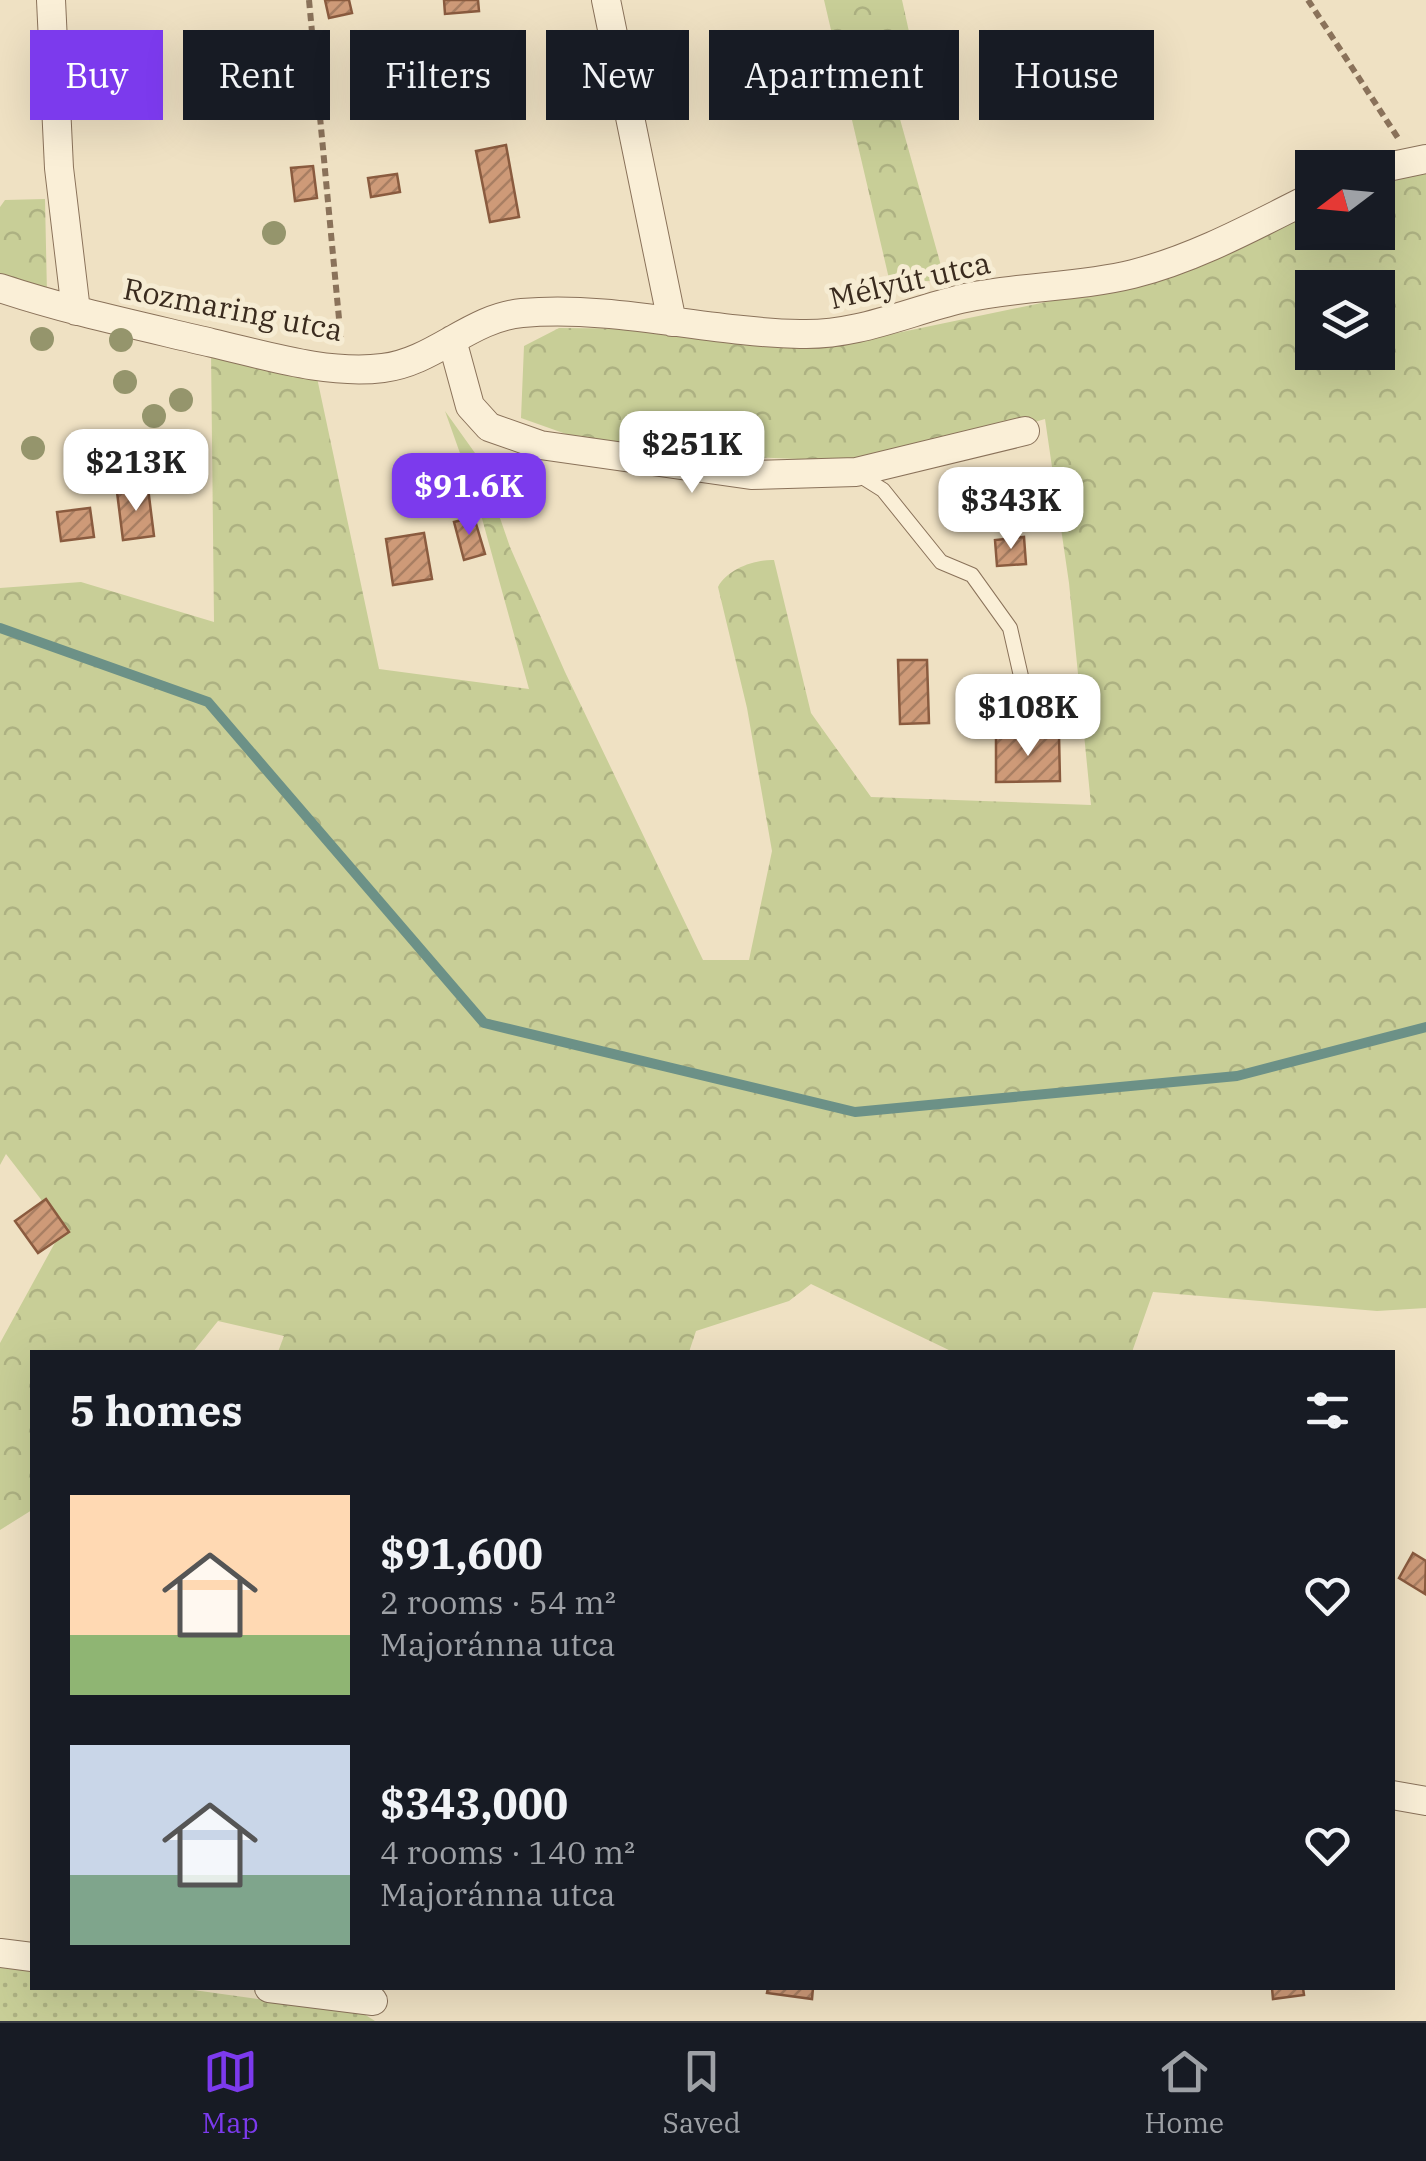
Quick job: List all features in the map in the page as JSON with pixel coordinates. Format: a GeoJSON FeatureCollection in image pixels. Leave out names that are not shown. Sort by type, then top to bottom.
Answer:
{"type":"FeatureCollection","features":[{"type":"Feature","properties":{"kind":"street"},"geometry":{"type":"LineString","coordinates":[[51,0],[59,168],[76,312]]}},
{"type":"Feature","properties":{"kind":"street"},"geometry":{"type":"LineString","coordinates":[[606,0],[672,322]]}},
{"type":"Feature","properties":{"kind":"street","name":"Mélyút utca"},"geometry":{"type":"LineString","coordinates":[[452,340],[493,318],[522,313],[586,312],[799,334],[836,333],[963,299],[1129,275],[1180,261],[1295,205]]}},
{"type":"Feature","properties":{"kind":"street","name":"Rozmaring utca"},"geometry":{"type":"LineString","coordinates":[[0,288],[76,312],[264,355],[343,366],[381,368],[413,361],[452,340]]}},
{"type":"Feature","properties":{"kind":"street"},"geometry":{"type":"LineString","coordinates":[[452,340],[470,406],[489,427],[540,445],[751,475],[856,472],[1024,432]]}},
{"type":"Feature","properties":{"kind":"street"},"geometry":{"type":"LineString","coordinates":[[1395,1795],[1426,1801]]}},
{"type":"Feature","properties":{"kind":"street"},"geometry":{"type":"LineString","coordinates":[[0,1953],[30,1957]]}},
{"type":"Feature","properties":{"kind":"street"},"geometry":{"type":"LineString","coordinates":[[283,1990],[376,2003]]}},
{"type":"Feature","properties":{"kind":"lane"},"geometry":{"type":"LineString","coordinates":[[856,472],[883,490],[941,562],[972,576],[1010,628],[1023,685]]}},
{"type":"Feature","properties":{"kind":"path"},"geometry":{"type":"LineString","coordinates":[[309,0],[343,366]]}},
{"type":"Feature","properties":{"kind":"path"},"geometry":{"type":"LineString","coordinates":[[1308,0],[1419,160]]}},
{"type":"Feature","properties":{"kind":"green space"},"geometry":{"type":"Polygon","coordinates":[[[824,0],[902,0],[909,30],[831,30],[824,0]]]}},
{"type":"Feature","properties":{"kind":"green space"},"geometry":{"type":"Polygon","coordinates":[[[852,120],[900,120],[945,280],[890,283],[852,120]]]}},
{"type":"Feature","properties":{"kind":"green space"},"geometry":{"type":"Polygon","coordinates":[[[1426,168],[1426,1308],[1377,1311],[1153,1292],[1133,1350],[949,1350],[811,1284],[789,1301],[696,1331],[690,1350],[279,1350],[284,1336],[218,1321],[195,1350],[30,1350],[30,1511],[0,1530],[0,1343],[63,1228],[6,1154],[0,1165],[0,588],[81,582],[214,622],[211,351],[316,373],[379,669],[529,689],[478,504],[445,411],[480,460],[510,547],[565,672],[703,960],[749,960],[772,851],[747,708],[718,587],[742,566],[774,560],[811,713],[871,797],[1091,805],[1069,583],[1045,419],[893,463],[660,453],[597,445],[521,418],[524,346],[559,328],[676,329],[750,345],[849,343],[1142,282],[1295,221],[1295,250],[1395,250],[1395,181],[1426,168]]]}},
{"type":"Feature","properties":{"kind":"green space"},"geometry":{"type":"Polygon","coordinates":[[[45,199],[47,294],[0,279],[0,207],[5,200],[45,199]]]}},
{"type":"Feature","properties":{"kind":"green space"},"geometry":{"type":"Polygon","coordinates":[[[0,1966],[30,1970],[30,1990],[193,1990],[364,2014],[375,2021],[0,2021],[0,1966]]]}},
{"type":"Feature","properties":{"kind":"building"},"geometry":{"type":"Polygon","coordinates":[[[325,0],[349,0],[352,13],[329,18],[325,0]]]}},
{"type":"Feature","properties":{"kind":"building"},"geometry":{"type":"Polygon","coordinates":[[[444,0],[478,0],[479,11],[445,14],[444,0]]]}},
{"type":"Feature","properties":{"kind":"building"},"geometry":{"type":"Polygon","coordinates":[[[506,145],[519,217],[490,222],[476,151],[506,145]]]}},
{"type":"Feature","properties":{"kind":"building"},"geometry":{"type":"Polygon","coordinates":[[[313,166],[317,198],[295,201],[291,168],[313,166]]]}},
{"type":"Feature","properties":{"kind":"building"},"geometry":{"type":"Polygon","coordinates":[[[397,174],[400,192],[371,197],[368,178],[397,174]]]}},
{"type":"Feature","properties":{"kind":"building"},"geometry":{"type":"Polygon","coordinates":[[[464,478],[471,506],[454,510],[447,482],[464,478]]]}},
{"type":"Feature","properties":{"kind":"building"},"geometry":{"type":"Polygon","coordinates":[[[148,488],[154,536],[123,540],[117,492],[148,488]]]}},
{"type":"Feature","properties":{"kind":"building"},"geometry":{"type":"Polygon","coordinates":[[[90,508],[94,537],[61,541],[57,512],[90,508]]]}},
{"type":"Feature","properties":{"kind":"building"},"geometry":{"type":"Polygon","coordinates":[[[474,517],[485,554],[464,560],[454,522],[474,517]]]}},
{"type":"Feature","properties":{"kind":"building"},"geometry":{"type":"Polygon","coordinates":[[[424,533],[432,579],[393,585],[386,539],[424,533]]]}},
{"type":"Feature","properties":{"kind":"building"},"geometry":{"type":"Polygon","coordinates":[[[1024,537],[1026,564],[997,566],[995,540],[1024,537]]]}},
{"type":"Feature","properties":{"kind":"building"},"geometry":{"type":"Polygon","coordinates":[[[898,660],[927,660],[929,723],[900,724],[898,660]]]}},
{"type":"Feature","properties":{"kind":"building"},"geometry":{"type":"Polygon","coordinates":[[[1059,735],[1060,781],[996,782],[996,736],[1059,735]]]}},
{"type":"Feature","properties":{"kind":"building"},"geometry":{"type":"Polygon","coordinates":[[[46,1199],[69,1232],[38,1253],[15,1221],[46,1199]]]}},
{"type":"Feature","properties":{"kind":"building"},"geometry":{"type":"Polygon","coordinates":[[[1413,1553],[1426,1561],[1425,1594],[1399,1578],[1413,1553]]]}},
{"type":"Feature","properties":{"kind":"building"},"geometry":{"type":"Polygon","coordinates":[[[768,1990],[813,1990],[812,1999],[767,1993],[768,1990]]]}},
{"type":"Feature","properties":{"kind":"building"},"geometry":{"type":"Polygon","coordinates":[[[1272,1990],[1303,1990],[1304,1995],[1273,1999],[1272,1990]]]}},
{"type":"Feature","properties":{"kind":"waterway"},"geometry":{"type":"LineString","coordinates":[[0,628],[208,702],[484,1023],[855,1112],[1237,1076],[1426,1027]]}}]}
